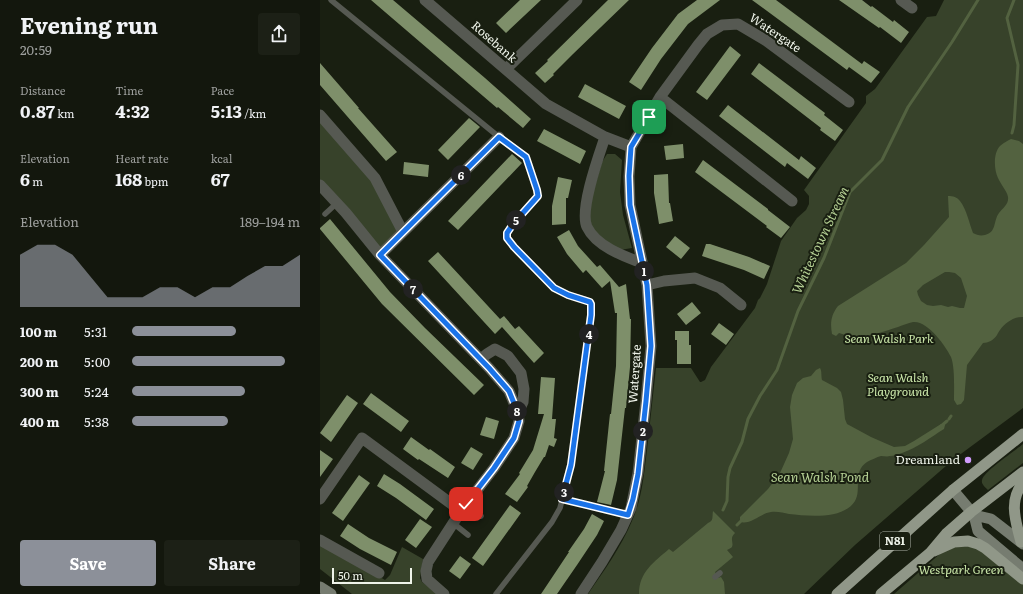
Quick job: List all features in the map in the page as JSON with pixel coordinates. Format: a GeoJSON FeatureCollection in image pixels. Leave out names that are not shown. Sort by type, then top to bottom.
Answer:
{"type":"FeatureCollection","features":[{"type":"Feature","properties":{"kind":"main road","name":"N81"},"geometry":{"type":"LineString","coordinates":[[837,594],[872,561],[953,490],[1023,434]]}},
{"type":"Feature","properties":{"kind":"main road","name":"N81"},"geometry":{"type":"LineString","coordinates":[[881,594],[930,553],[946,534],[1023,472]]}},
{"type":"Feature","properties":{"kind":"main road"},"geometry":{"type":"LineString","coordinates":[[1022,542],[1014,518],[1014,507],[1017,492],[1023,483]]}},
{"type":"Feature","properties":{"kind":"main road"},"geometry":{"type":"LineString","coordinates":[[953,490],[972,513],[978,531],[1023,568]]}},
{"type":"Feature","properties":{"kind":"main road"},"geometry":{"type":"LineString","coordinates":[[972,513],[991,519],[1022,542]]}},
{"type":"Feature","properties":{"kind":"main road"},"geometry":{"type":"LineString","coordinates":[[930,553],[954,542],[968,541],[985,548],[1023,579]]}},
{"type":"Feature","properties":{"kind":"main road"},"geometry":{"type":"LineString","coordinates":[[320,586],[331,594]]}},
{"type":"Feature","properties":{"kind":"street","name":"Rosebank"},"geometry":{"type":"LineString","coordinates":[[425,0],[546,104],[605,136]]}},
{"type":"Feature","properties":{"kind":"street"},"geometry":{"type":"LineString","coordinates":[[506,69],[576,0]]}},
{"type":"Feature","properties":{"kind":"street"},"geometry":{"type":"LineString","coordinates":[[901,0],[912,8]]}},
{"type":"Feature","properties":{"kind":"street","name":"Watergate"},"geometry":{"type":"LineString","coordinates":[[580,594],[602,562],[621,530],[633,499],[638,474],[651,346],[647,285],[630,205],[629,176],[631,147],[660,98],[698,45],[708,34],[722,25],[738,24],[765,40],[849,102]]}},
{"type":"Feature","properties":{"kind":"street"},"geometry":{"type":"LineString","coordinates":[[660,98],[792,201]]}},
{"type":"Feature","properties":{"kind":"street"},"geometry":{"type":"LineString","coordinates":[[320,115],[375,178],[403,232]]}},
{"type":"Feature","properties":{"kind":"street"},"geometry":{"type":"LineString","coordinates":[[631,147],[605,136],[594,168],[584,215],[587,226],[594,236],[606,248],[642,263]]}},
{"type":"Feature","properties":{"kind":"street"},"geometry":{"type":"LineString","coordinates":[[380,255],[499,137]]}},
{"type":"Feature","properties":{"kind":"street"},"geometry":{"type":"LineString","coordinates":[[320,185],[346,213],[380,255],[481,359],[509,391],[518,413],[519,421],[514,438],[494,468],[464,507],[428,562],[426,571],[427,579],[444,594]]}},
{"type":"Feature","properties":{"kind":"street"},"geometry":{"type":"LineString","coordinates":[[647,285],[664,281],[695,278],[720,288],[741,305]]}},
{"type":"Feature","properties":{"kind":"street"},"geometry":{"type":"LineString","coordinates":[[481,359],[496,349],[508,356],[521,373],[524,389],[523,402],[518,413]]}},
{"type":"Feature","properties":{"kind":"street"},"geometry":{"type":"LineString","coordinates":[[320,499],[362,438],[464,507]]}},
{"type":"Feature","properties":{"kind":"street"},"geometry":{"type":"LineString","coordinates":[[320,540],[379,574]]}},
{"type":"Feature","properties":{"kind":"lane"},"geometry":{"type":"LineString","coordinates":[[331,0],[499,137],[526,157],[538,196],[513,224],[507,233],[507,238],[554,288],[568,295],[586,300],[591,304],[591,315],[571,465],[560,508],[552,522],[496,594]]}},
{"type":"Feature","properties":{"kind":"lane"},"geometry":{"type":"LineString","coordinates":[[325,214],[337,203]]}},
{"type":"Feature","properties":{"kind":"lane"},"geometry":{"type":"LineString","coordinates":[[562,499],[628,515]]}},
{"type":"Feature","properties":{"kind":"lane"},"geometry":{"type":"LineString","coordinates":[[464,507],[482,516]]}},
{"type":"Feature","properties":{"kind":"lane"},"geometry":{"type":"LineString","coordinates":[[453,523],[468,535]]}},
{"type":"Feature","properties":{"kind":"lane"},"geometry":{"type":"LineString","coordinates":[[715,577],[720,573]]}},
{"type":"Feature","properties":{"kind":"green space","name":"Sean Walsh Park"},"geometry":{"type":"Polygon","coordinates":[[[944,0],[1023,0],[1023,408],[954,459],[855,545],[804,594],[588,594],[623,540],[638,504],[645,468],[656,368],[691,368],[700,382],[705,380],[711,367],[755,308],[767,284],[781,241],[797,218],[806,210],[809,204],[809,196],[804,190],[866,103],[866,96],[875,89],[927,17],[936,16],[944,0]]]}},
{"type":"Feature","properties":{"kind":"green space"},"geometry":{"type":"Polygon","coordinates":[[[320,115],[375,178],[403,232],[380,255],[320,185],[320,115]]]}},
{"type":"Feature","properties":{"kind":"green space"},"geometry":{"type":"Polygon","coordinates":[[[607,154],[615,154],[622,160],[620,192],[623,215],[632,248],[620,250],[603,240],[593,229],[588,215],[602,162],[607,154]]]}},
{"type":"Feature","properties":{"kind":"green space"},"geometry":{"type":"Polygon","coordinates":[[[1023,444],[1023,463],[988,490],[982,483],[984,476],[994,466],[1023,444]]]}},
{"type":"Feature","properties":{"kind":"green space"},"geometry":{"type":"Polygon","coordinates":[[[320,541],[385,580],[390,575],[402,547],[423,559],[420,578],[422,582],[438,594],[352,594],[320,569],[320,541]]]}},
{"type":"Feature","properties":{"kind":"green space","name":"Westpark Green"},"geometry":{"type":"Polygon","coordinates":[[[974,546],[1023,582],[1023,594],[894,594],[942,552],[950,547],[974,546]]]}},
{"type":"Feature","properties":{"kind":"water"},"geometry":{"type":"Polygon","coordinates":[[[1011,139],[1019,141],[1023,144],[1023,317],[1010,320],[1002,327],[994,338],[989,342],[983,343],[967,365],[964,400],[961,404],[957,405],[954,400],[954,372],[951,357],[930,329],[918,322],[913,322],[884,332],[869,335],[854,336],[839,333],[836,336],[832,334],[832,319],[838,306],[906,263],[924,245],[949,217],[948,196],[959,200],[966,212],[973,233],[979,235],[989,234],[993,229],[997,216],[1007,204],[1008,199],[997,175],[995,157],[1000,146],[1011,139]],[[945,272],[923,285],[917,291],[921,301],[927,305],[933,306],[941,305],[964,308],[967,296],[961,278],[955,273],[945,272]]]}},
{"type":"Feature","properties":{"kind":"water","name":"Sean Walsh Pond"},"geometry":{"type":"Polygon","coordinates":[[[820,368],[822,380],[837,388],[841,392],[847,424],[871,437],[894,447],[905,446],[941,424],[945,425],[944,429],[908,451],[893,456],[881,456],[867,462],[862,466],[858,476],[857,497],[849,507],[842,511],[834,514],[815,516],[773,512],[767,513],[748,522],[740,522],[740,517],[768,489],[780,473],[789,453],[793,439],[790,407],[792,395],[797,383],[803,378],[811,376],[820,368]]]}},
{"type":"Feature","properties":{"kind":"water"},"geometry":{"type":"Polygon","coordinates":[[[713,511],[735,533],[732,537],[732,547],[727,550],[733,557],[715,572],[718,578],[721,577],[724,582],[725,594],[639,594],[642,580],[648,568],[669,549],[673,552],[710,522],[712,520],[713,511]]]}},
{"type":"Feature","properties":{"kind":"building"},"geometry":{"type":"Polygon","coordinates":[[[371,0],[393,0],[531,119],[523,128],[498,107],[497,108],[371,0]]]}},
{"type":"Feature","properties":{"kind":"building"},"geometry":{"type":"Polygon","coordinates":[[[520,0],[541,0],[506,33],[496,23],[520,0]]]}},
{"type":"Feature","properties":{"kind":"building"},"geometry":{"type":"Polygon","coordinates":[[[608,0],[629,0],[545,83],[535,73],[608,0]]]}},
{"type":"Feature","properties":{"kind":"building"},"geometry":{"type":"Polygon","coordinates":[[[697,0],[720,0],[688,24],[661,59],[641,90],[629,82],[652,48],[678,14],[697,0]]]}},
{"type":"Feature","properties":{"kind":"building"},"geometry":{"type":"Polygon","coordinates":[[[752,0],[776,0],[862,64],[864,61],[880,72],[871,83],[849,67],[847,70],[752,0]]]}},
{"type":"Feature","properties":{"kind":"building"},"geometry":{"type":"Polygon","coordinates":[[[839,0],[862,0],[893,22],[894,20],[909,32],[901,43],[839,0]]]}},
{"type":"Feature","properties":{"kind":"building"},"geometry":{"type":"Polygon","coordinates":[[[730,46],[741,55],[707,100],[696,92],[730,46]]]}},
{"type":"Feature","properties":{"kind":"building"},"geometry":{"type":"Polygon","coordinates":[[[320,63],[397,152],[386,161],[320,85],[320,63]]]}},
{"type":"Feature","properties":{"kind":"building"},"geometry":{"type":"Polygon","coordinates":[[[759,63],[825,113],[824,115],[843,130],[835,141],[820,130],[821,128],[751,74],[759,63]]]}},
{"type":"Feature","properties":{"kind":"building"},"geometry":{"type":"Polygon","coordinates":[[[585,84],[626,106],[619,119],[578,97],[585,84]]]}},
{"type":"Feature","properties":{"kind":"building"},"geometry":{"type":"Polygon","coordinates":[[[728,105],[799,160],[801,156],[816,168],[808,179],[787,163],[785,167],[719,116],[728,105]]]}},
{"type":"Feature","properties":{"kind":"building"},"geometry":{"type":"Polygon","coordinates":[[[469,118],[480,127],[448,160],[438,150],[469,118]]]}},
{"type":"Feature","properties":{"kind":"building"},"geometry":{"type":"Polygon","coordinates":[[[544,129],[586,151],[580,164],[537,141],[544,129]]]}},
{"type":"Feature","properties":{"kind":"building"},"geometry":{"type":"Polygon","coordinates":[[[683,144],[684,158],[666,160],[664,146],[683,144]]]}},
{"type":"Feature","properties":{"kind":"building"},"geometry":{"type":"Polygon","coordinates":[[[512,154],[522,163],[458,230],[448,221],[512,154]]]}},
{"type":"Feature","properties":{"kind":"building"},"geometry":{"type":"Polygon","coordinates":[[[703,160],[790,227],[781,238],[695,172],[703,160]]]}},
{"type":"Feature","properties":{"kind":"building"},"geometry":{"type":"Polygon","coordinates":[[[404,162],[429,165],[428,177],[403,174],[404,162]]]}},
{"type":"Feature","properties":{"kind":"building"},"geometry":{"type":"Polygon","coordinates":[[[668,174],[669,203],[673,221],[659,224],[654,193],[654,175],[668,174]]]}},
{"type":"Feature","properties":{"kind":"building"},"geometry":{"type":"Polygon","coordinates":[[[558,177],[572,180],[568,198],[566,198],[566,224],[552,225],[552,206],[558,177]]]}},
{"type":"Feature","properties":{"kind":"building"},"geometry":{"type":"Polygon","coordinates":[[[330,219],[390,292],[484,385],[474,395],[382,304],[320,229],[330,219]]]}},
{"type":"Feature","properties":{"kind":"building"},"geometry":{"type":"Polygon","coordinates":[[[569,230],[578,246],[597,267],[600,265],[619,287],[626,284],[631,319],[630,367],[617,480],[611,505],[597,502],[605,471],[616,366],[617,313],[615,313],[610,281],[602,288],[586,270],[583,273],[567,254],[557,237],[569,230]]]}},
{"type":"Feature","properties":{"kind":"building"},"geometry":{"type":"Polygon","coordinates":[[[675,236],[690,248],[681,259],[666,247],[675,236]]]}},
{"type":"Feature","properties":{"kind":"building"},"geometry":{"type":"Polygon","coordinates":[[[706,244],[749,257],[770,266],[764,279],[744,270],[702,256],[706,244]]]}},
{"type":"Feature","properties":{"kind":"building"},"geometry":{"type":"Polygon","coordinates":[[[438,252],[500,319],[504,316],[515,329],[519,326],[544,353],[534,363],[502,327],[495,334],[428,261],[438,252]]]}},
{"type":"Feature","properties":{"kind":"building"},"geometry":{"type":"Polygon","coordinates":[[[692,302],[701,313],[686,325],[677,314],[692,302]]]}},
{"type":"Feature","properties":{"kind":"building"},"geometry":{"type":"Polygon","coordinates":[[[719,323],[734,334],[726,345],[711,334],[719,323]]]}},
{"type":"Feature","properties":{"kind":"building"},"geometry":{"type":"Polygon","coordinates":[[[675,331],[689,331],[691,364],[677,364],[677,340],[675,340],[675,331]]]}},
{"type":"Feature","properties":{"kind":"building"},"geometry":{"type":"Polygon","coordinates":[[[541,377],[555,378],[552,419],[556,419],[554,438],[557,439],[554,447],[549,445],[545,457],[527,486],[528,487],[517,502],[505,494],[520,474],[519,473],[533,450],[544,414],[538,414],[541,377]]]}},
{"type":"Feature","properties":{"kind":"building"},"geometry":{"type":"Polygon","coordinates":[[[371,393],[409,421],[401,432],[363,404],[371,393]]]}},
{"type":"Feature","properties":{"kind":"building"},"geometry":{"type":"Polygon","coordinates":[[[347,395],[358,403],[331,442],[320,433],[347,395]]]}},
{"type":"Feature","properties":{"kind":"building"},"geometry":{"type":"Polygon","coordinates":[[[486,417],[499,421],[494,439],[480,435],[486,417]]]}},
{"type":"Feature","properties":{"kind":"building"},"geometry":{"type":"Polygon","coordinates":[[[411,437],[455,467],[448,478],[403,449],[411,437]]]}},
{"type":"Feature","properties":{"kind":"building"},"geometry":{"type":"Polygon","coordinates":[[[471,447],[483,454],[473,470],[461,463],[471,447]]]}},
{"type":"Feature","properties":{"kind":"building"},"geometry":{"type":"Polygon","coordinates":[[[320,450],[333,459],[320,477],[320,450]]]}},
{"type":"Feature","properties":{"kind":"building"},"geometry":{"type":"Polygon","coordinates":[[[384,474],[434,509],[426,520],[377,486],[384,474]]]}},
{"type":"Feature","properties":{"kind":"building"},"geometry":{"type":"Polygon","coordinates":[[[359,475],[370,483],[343,521],[332,513],[359,475]]]}},
{"type":"Feature","properties":{"kind":"building"},"geometry":{"type":"Polygon","coordinates":[[[510,505],[521,513],[483,566],[472,558],[510,505]]]}},
{"type":"Feature","properties":{"kind":"building"},"geometry":{"type":"Polygon","coordinates":[[[592,514],[604,521],[597,535],[557,594],[541,594],[584,529],[592,514]]]}},
{"type":"Feature","properties":{"kind":"building"},"geometry":{"type":"Polygon","coordinates":[[[420,519],[432,527],[416,548],[405,540],[420,519]]]}},
{"type":"Feature","properties":{"kind":"building"},"geometry":{"type":"Polygon","coordinates":[[[348,524],[369,538],[397,552],[391,565],[360,549],[340,536],[348,524]]]}},
{"type":"Feature","properties":{"kind":"building"},"geometry":{"type":"Polygon","coordinates":[[[460,556],[471,564],[460,579],[449,571],[460,556]]]}},
{"type":"Feature","properties":{"kind":"waterway","name":"Whitestown Stream"},"geometry":{"type":"LineString","coordinates":[[723,510],[727,501],[730,468],[742,442],[748,419],[760,396],[777,370],[798,311],[824,258],[850,192],[882,160],[908,107],[952,42],[978,0]]}},
{"type":"Feature","properties":{"kind":"waterway"},"geometry":{"type":"LineString","coordinates":[[1012,133],[1014,125],[1018,65],[1007,18],[1014,0]]}},
{"type":"Feature","properties":{"kind":"waterway"},"geometry":{"type":"LineString","coordinates":[[940,427],[947,421]]}},
{"type":"Feature","properties":{"kind":"waterway"},"geometry":{"type":"LineString","coordinates":[[737,525],[743,519]]}},
{"type":"Feature","properties":{"kind":"place","name":"Dreamland"},"geometry":{"type":"Point","coordinates":[968,460]}},
{"type":"Feature","properties":{"kind":"route"},"geometry":{"type":"LineString","coordinates":[[466,504],[494,468],[514,438],[519,421],[518,413],[509,391],[489,368],[380,255],[499,137],[526,157],[538,196],[513,224],[507,233],[507,238],[509,242],[554,288],[568,295],[586,300],[591,304],[591,315],[571,465],[562,499],[628,515],[631,508],[638,474],[651,346],[647,285],[630,205],[629,176],[631,147],[649,117]]}},
{"type":"Feature","properties":{"kind":"park label","name":"Sean Walsh Playground"},"geometry":{"type":"Point","coordinates":[898,385]}}]}
